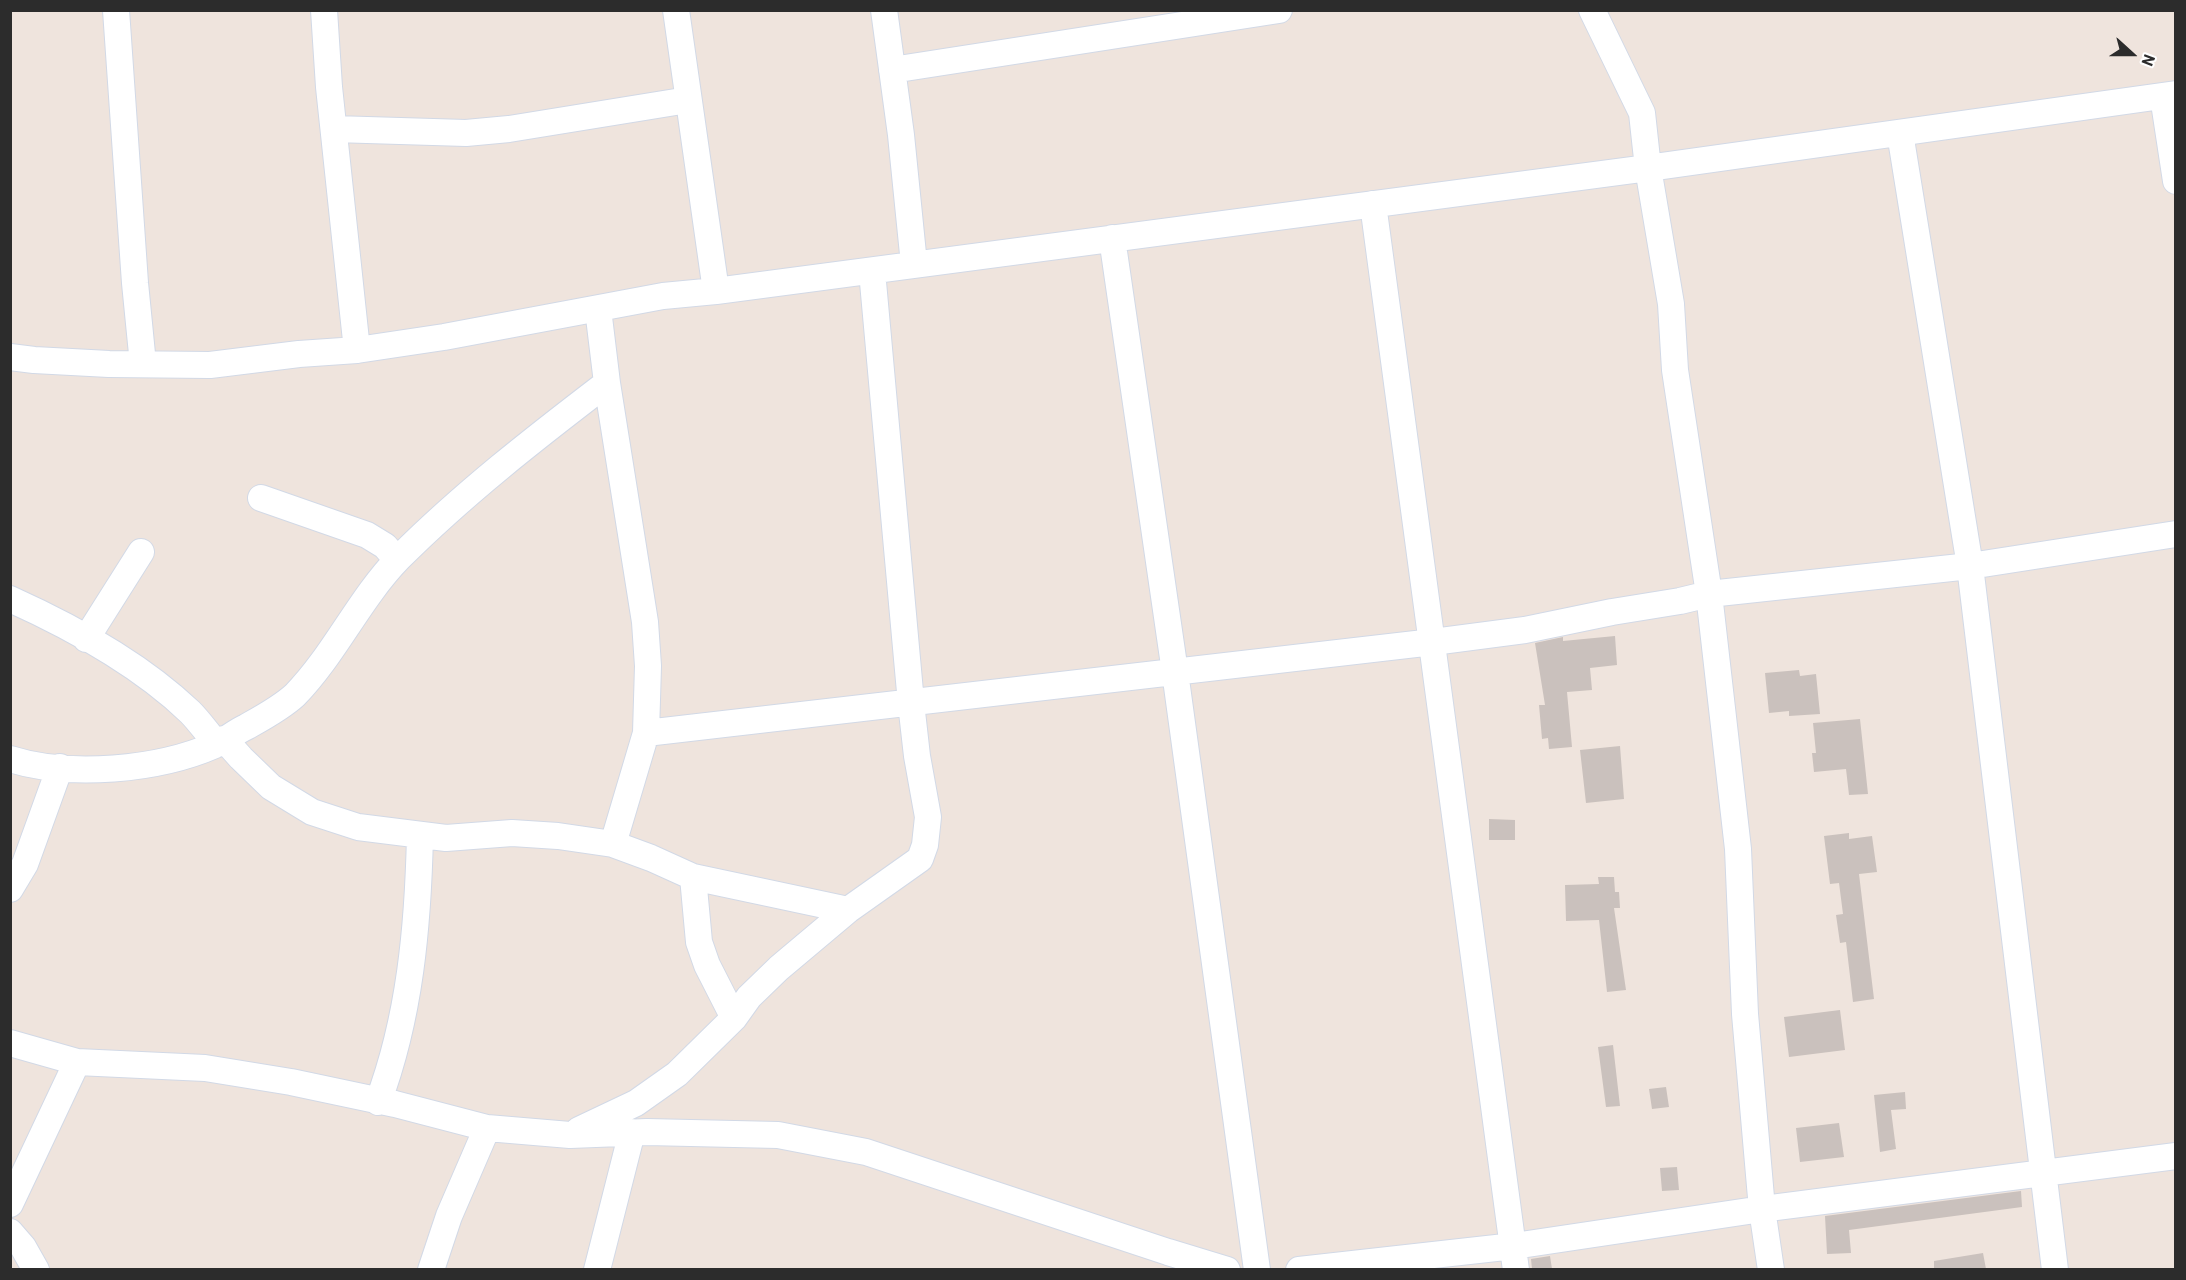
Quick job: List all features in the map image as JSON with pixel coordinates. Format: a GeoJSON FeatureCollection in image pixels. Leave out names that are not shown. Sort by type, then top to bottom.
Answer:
{"type":"FeatureCollection","features":[{"type":"Feature","properties":{"kind":"street"},"geometry":{"type":"LineString","coordinates":[[116,10],[135,283],[143,364]]}},
{"type":"Feature","properties":{"kind":"street"},"geometry":{"type":"LineString","coordinates":[[324,10],[329,87],[357,351]]}},
{"type":"Feature","properties":{"kind":"street"},"geometry":{"type":"LineString","coordinates":[[676,10],[716,291]]}},
{"type":"Feature","properties":{"kind":"street"},"geometry":{"type":"LineString","coordinates":[[884,10],[901,135],[914,264]]}},
{"type":"Feature","properties":{"kind":"street"},"geometry":{"type":"LineString","coordinates":[[892,70],[1279,10]]}},
{"type":"Feature","properties":{"kind":"street"},"geometry":{"type":"LineString","coordinates":[[1592,10],[1642,113],[1648,168],[1671,304],[1675,370],[1709,594],[1738,849],[1745,1014],[1762,1209],[1771,1269]]}},
{"type":"Feature","properties":{"kind":"street"},"geometry":{"type":"LineString","coordinates":[[10,357],[34,360],[210,365],[299,354],[357,351],[663,296],[872,271],[1648,168],[2169,95],[2175,181]]}},
{"type":"Feature","properties":{"kind":"street"},"geometry":{"type":"LineString","coordinates":[[334,129],[466,133],[509,129],[688,100]]}},
{"type":"Feature","properties":{"kind":"street"},"geometry":{"type":"LineString","coordinates":[[1899,133],[1970,566],[2055,1269]]}},
{"type":"Feature","properties":{"kind":"street"},"geometry":{"type":"LineString","coordinates":[[1373,204],[1515,1258]]}},
{"type":"Feature","properties":{"kind":"street"},"geometry":{"type":"LineString","coordinates":[[1112,238],[1175,672],[1257,1269]]}},
{"type":"Feature","properties":{"kind":"street"},"geometry":{"type":"LineString","coordinates":[[570,1135],[636,1103],[677,1074],[734,1018],[757,990],[848,910],[920,859],[925,845],[928,817],[917,756],[911,703],[872,271]]}},
{"type":"Feature","properties":{"kind":"street"},"geometry":{"type":"LineString","coordinates":[[598,309],[607,383],[645,622],[648,666],[646,733],[613,844]]}},
{"type":"Feature","properties":{"kind":"street"},"geometry":{"type":"LineString","coordinates":[[10,759],[26,764],[118,769],[171,760],[220,741],[266,716],[294,696],[320,665],[397,560],[496,470],[607,383]]}},
{"type":"Feature","properties":{"kind":"street"},"geometry":{"type":"LineString","coordinates":[[261,498],[367,535],[385,546],[397,560]]}},
{"type":"Feature","properties":{"kind":"street"},"geometry":{"type":"LineString","coordinates":[[646,733],[1433,642],[1525,630],[1709,594],[1970,566],[2175,534]]}},
{"type":"Feature","properties":{"kind":"street"},"geometry":{"type":"LineString","coordinates":[[86,639],[141,552]]}},
{"type":"Feature","properties":{"kind":"street"},"geometry":{"type":"LineString","coordinates":[[10,599],[86,639],[165,690],[271,787],[312,812],[358,827],[446,838],[512,833],[558,836],[613,844],[693,877],[848,910]]}},
{"type":"Feature","properties":{"kind":"street"},"geometry":{"type":"LineString","coordinates":[[10,889],[25,864],[60,767]]}},
{"type":"Feature","properties":{"kind":"street"},"geometry":{"type":"LineString","coordinates":[[378,1102],[387,1076],[414,957],[419,892],[420,835]]}},
{"type":"Feature","properties":{"kind":"street"},"geometry":{"type":"LineString","coordinates":[[693,877],[699,942],[707,965],[734,1018]]}},
{"type":"Feature","properties":{"kind":"street"},"geometry":{"type":"LineString","coordinates":[[10,1043],[77,1062],[205,1068],[291,1082],[487,1128],[570,1135],[636,1132],[778,1135],[866,1152],[1176,1261],[1227,1269]]}},
{"type":"Feature","properties":{"kind":"street"},"geometry":{"type":"LineString","coordinates":[[10,1204],[77,1062]]}},
{"type":"Feature","properties":{"kind":"street"},"geometry":{"type":"LineString","coordinates":[[597,1269],[636,1132],[636,1103]]}},
{"type":"Feature","properties":{"kind":"street"},"geometry":{"type":"LineString","coordinates":[[431,1269],[449,1216],[487,1128]]}},
{"type":"Feature","properties":{"kind":"street"},"geometry":{"type":"LineString","coordinates":[[1299,1269],[1515,1258],[1762,1209],[2175,1156]]}},
{"type":"Feature","properties":{"kind":"street"},"geometry":{"type":"LineString","coordinates":[[10,1232],[23,1247],[36,1269]]}},
{"type":"Feature","properties":{"kind":"building"},"geometry":{"type":"Polygon","coordinates":[[[1615,636],[1617,665],[1590,668],[1592,690],[1567,692],[1572,747],[1549,749],[1548,738],[1542,739],[1539,705],[1545,705],[1535,643],[1563,637],[1563,641],[1615,636]]]}},
{"type":"Feature","properties":{"kind":"building"},"geometry":{"type":"Polygon","coordinates":[[[1799,670],[1800,676],[1816,674],[1820,714],[1789,716],[1789,711],[1769,713],[1765,673],[1799,670]]]}},
{"type":"Feature","properties":{"kind":"building"},"geometry":{"type":"Polygon","coordinates":[[[1860,719],[1868,794],[1849,795],[1846,769],[1814,772],[1812,753],[1816,753],[1813,723],[1860,719]]]}},
{"type":"Feature","properties":{"kind":"building"},"geometry":{"type":"Polygon","coordinates":[[[1620,746],[1624,799],[1586,803],[1580,750],[1620,746]]]}},
{"type":"Feature","properties":{"kind":"building"},"geometry":{"type":"Polygon","coordinates":[[[1489,819],[1515,820],[1515,840],[1489,840],[1489,819]]]}},
{"type":"Feature","properties":{"kind":"building"},"geometry":{"type":"Polygon","coordinates":[[[1849,833],[1849,839],[1872,836],[1877,872],[1859,874],[1874,999],[1853,1002],[1846,942],[1840,943],[1836,915],[1843,914],[1839,883],[1830,884],[1824,836],[1849,833]]]}},
{"type":"Feature","properties":{"kind":"building"},"geometry":{"type":"Polygon","coordinates":[[[1598,877],[1614,877],[1615,892],[1619,892],[1620,908],[1614,908],[1626,990],[1607,992],[1599,920],[1566,921],[1565,885],[1599,884],[1598,877]]]}},
{"type":"Feature","properties":{"kind":"building"},"geometry":{"type":"Polygon","coordinates":[[[1840,1010],[1845,1050],[1789,1057],[1784,1017],[1840,1010]]]}},
{"type":"Feature","properties":{"kind":"building"},"geometry":{"type":"Polygon","coordinates":[[[1613,1045],[1620,1106],[1606,1107],[1598,1047],[1613,1045]]]}},
{"type":"Feature","properties":{"kind":"building"},"geometry":{"type":"Polygon","coordinates":[[[1666,1087],[1669,1107],[1652,1109],[1649,1089],[1666,1087]]]}},
{"type":"Feature","properties":{"kind":"building"},"geometry":{"type":"Polygon","coordinates":[[[1905,1092],[1906,1109],[1891,1110],[1896,1149],[1880,1152],[1874,1095],[1905,1092]]]}},
{"type":"Feature","properties":{"kind":"building"},"geometry":{"type":"Polygon","coordinates":[[[1839,1123],[1844,1157],[1800,1162],[1796,1128],[1839,1123]]]}},
{"type":"Feature","properties":{"kind":"building"},"geometry":{"type":"Polygon","coordinates":[[[1677,1167],[1679,1190],[1662,1191],[1660,1168],[1677,1167]]]}},
{"type":"Feature","properties":{"kind":"building"},"geometry":{"type":"Polygon","coordinates":[[[2021,1191],[2022,1207],[1849,1230],[1851,1253],[1827,1254],[1825,1216],[2021,1191]]]}},
{"type":"Feature","properties":{"kind":"building"},"geometry":{"type":"Polygon","coordinates":[[[1983,1253],[1986,1269],[1934,1269],[1934,1261],[1983,1253]]]}},
{"type":"Feature","properties":{"kind":"building"},"geometry":{"type":"Polygon","coordinates":[[[1550,1256],[1552,1269],[1532,1269],[1531,1259],[1550,1256]]]}}]}
